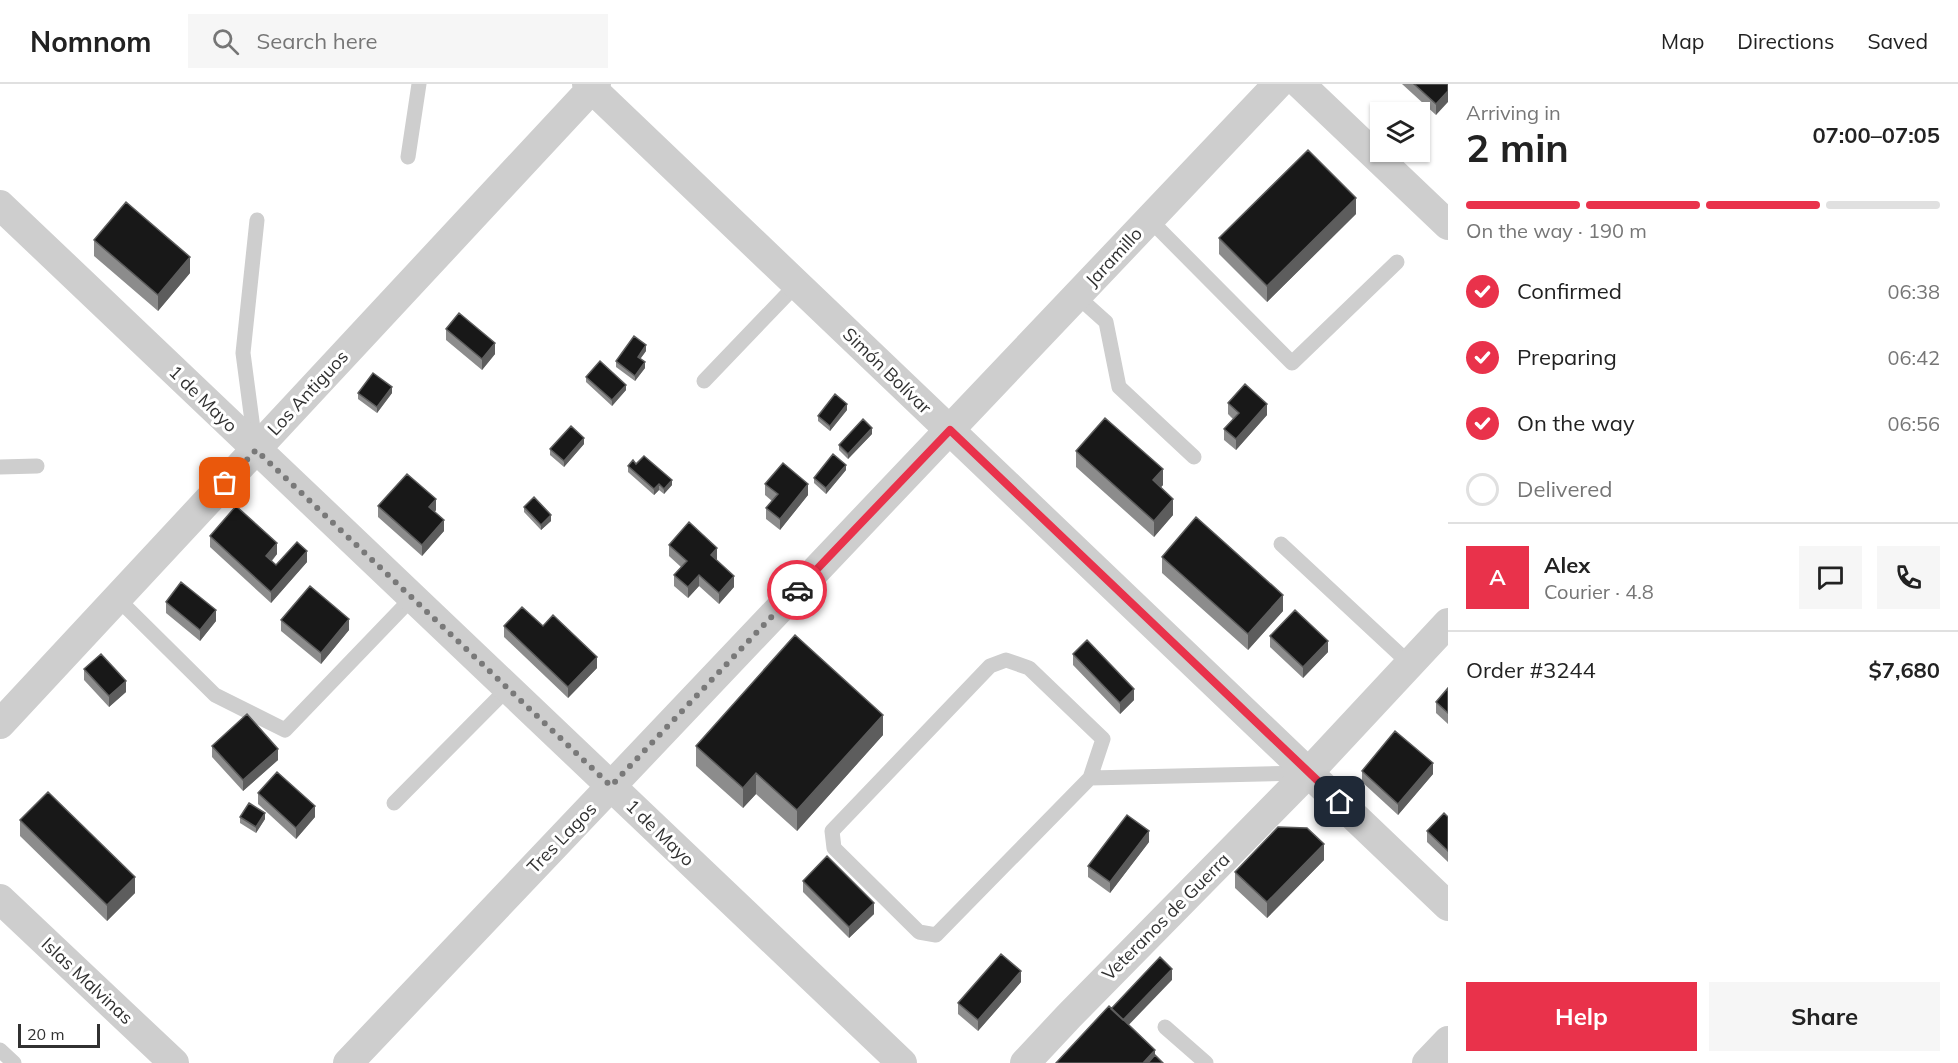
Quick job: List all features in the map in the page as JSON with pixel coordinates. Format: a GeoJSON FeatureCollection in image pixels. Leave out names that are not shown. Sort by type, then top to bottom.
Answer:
{"type":"FeatureCollection","features":[{"type":"Feature","properties":{"kind":"street","name":"Jaramillo"},"geometry":{"type":"LineString","coordinates":[[950,430],[1278,84]]}},
{"type":"Feature","properties":{"kind":"street"},"geometry":{"type":"LineString","coordinates":[[1300,84],[1448,225]]}},
{"type":"Feature","properties":{"kind":"street","name":"Simón Bolívar"},"geometry":{"type":"LineString","coordinates":[[591,85],[1448,906]]}},
{"type":"Feature","properties":{"kind":"street","name":"Los Antiguos"},"geometry":{"type":"LineString","coordinates":[[0,724],[256,450],[591,85]]}},
{"type":"Feature","properties":{"kind":"street","name":"1 de Mayo"},"geometry":{"type":"LineString","coordinates":[[0,205],[902,1063]]}},
{"type":"Feature","properties":{"kind":"street","name":"Tres Lagos"},"geometry":{"type":"LineString","coordinates":[[348,1063],[950,430]]}},
{"type":"Feature","properties":{"kind":"street","name":"Veteranos de Guerra"},"geometry":{"type":"LineString","coordinates":[[1025,1063],[1308,772],[1448,622]]}},
{"type":"Feature","properties":{"kind":"street","name":"Islas Malvinas"},"geometry":{"type":"LineString","coordinates":[[0,899],[174,1063]]}},
{"type":"Feature","properties":{"kind":"street"},"geometry":{"type":"LineString","coordinates":[[1427,1063],[1448,1041]]}},
{"type":"Feature","properties":{"kind":"lane"},"geometry":{"type":"LineString","coordinates":[[408,157],[419,84]]}},
{"type":"Feature","properties":{"kind":"lane"},"geometry":{"type":"LineString","coordinates":[[256,450],[243,353],[257,220]]}},
{"type":"Feature","properties":{"kind":"lane"},"geometry":{"type":"LineString","coordinates":[[1150,220],[1292,363],[1397,262]]}},
{"type":"Feature","properties":{"kind":"lane"},"geometry":{"type":"LineString","coordinates":[[704,381],[797,284]]}},
{"type":"Feature","properties":{"kind":"lane"},"geometry":{"type":"LineString","coordinates":[[1077,296],[1106,322],[1119,387],[1194,457]]}},
{"type":"Feature","properties":{"kind":"lane"},"geometry":{"type":"LineString","coordinates":[[0,466],[37,466]]}},
{"type":"Feature","properties":{"kind":"lane"},"geometry":{"type":"LineString","coordinates":[[1281,544],[1410,664]]}},
{"type":"Feature","properties":{"kind":"lane"},"geometry":{"type":"LineString","coordinates":[[118,598],[215,695],[285,730],[413,597]]}},
{"type":"Feature","properties":{"kind":"lane"},"geometry":{"type":"LineString","coordinates":[[1090,778],[1103,739],[1029,668],[1006,660],[990,666],[832,831],[834,848],[919,932],[936,934],[1090,778],[1308,772]]}},
{"type":"Feature","properties":{"kind":"lane"},"geometry":{"type":"LineString","coordinates":[[394,803],[508,688]]}},
{"type":"Feature","properties":{"kind":"lane"},"geometry":{"type":"LineString","coordinates":[[1165,1027],[1206,1063]]}},
{"type":"Feature","properties":{"kind":"lane"},"geometry":{"type":"LineString","coordinates":[[0,1050],[14,1063]]}},
{"type":"Feature","properties":{"kind":"building"},"geometry":{"type":"Polygon","coordinates":[[[1414,84],[1448,84],[1448,91],[1436,104],[1414,84]]]}},
{"type":"Feature","properties":{"kind":"building"},"geometry":{"type":"Polygon","coordinates":[[[1308,150],[1356,198],[1267,286],[1219,238],[1308,150]]]}},
{"type":"Feature","properties":{"kind":"building"},"geometry":{"type":"Polygon","coordinates":[[[126,202],[190,257],[158,295],[94,240],[126,202]]]}},
{"type":"Feature","properties":{"kind":"building"},"geometry":{"type":"Polygon","coordinates":[[[459,313],[495,343],[482,359],[446,329],[459,313]]]}},
{"type":"Feature","properties":{"kind":"building"},"geometry":{"type":"Polygon","coordinates":[[[634,336],[646,345],[638,357],[645,362],[635,376],[616,361],[634,336]]]}},
{"type":"Feature","properties":{"kind":"building"},"geometry":{"type":"Polygon","coordinates":[[[600,361],[626,385],[612,400],[586,377],[600,361]]]}},
{"type":"Feature","properties":{"kind":"building"},"geometry":{"type":"Polygon","coordinates":[[[373,373],[392,387],[377,407],[358,393],[373,373]]]}},
{"type":"Feature","properties":{"kind":"building"},"geometry":{"type":"Polygon","coordinates":[[[1245,384],[1267,404],[1236,439],[1224,429],[1239,413],[1228,403],[1245,384]]]}},
{"type":"Feature","properties":{"kind":"building"},"geometry":{"type":"Polygon","coordinates":[[[835,394],[847,404],[830,426],[818,416],[835,394]]]}},
{"type":"Feature","properties":{"kind":"building"},"geometry":{"type":"Polygon","coordinates":[[[1105,418],[1163,469],[1153,480],[1173,499],[1154,521],[1076,451],[1105,418]]]}},
{"type":"Feature","properties":{"kind":"building"},"geometry":{"type":"Polygon","coordinates":[[[863,419],[872,428],[848,454],[839,445],[863,419]]]}},
{"type":"Feature","properties":{"kind":"building"},"geometry":{"type":"Polygon","coordinates":[[[571,426],[584,438],[564,461],[550,449],[571,426]]]}},
{"type":"Feature","properties":{"kind":"building"},"geometry":{"type":"Polygon","coordinates":[[[833,454],[846,465],[826,488],[814,478],[833,454]]]}},
{"type":"Feature","properties":{"kind":"building"},"geometry":{"type":"Polygon","coordinates":[[[644,456],[672,480],[664,489],[659,484],[654,489],[628,466],[633,460],[636,464],[644,456]]]}},
{"type":"Feature","properties":{"kind":"building"},"geometry":{"type":"Polygon","coordinates":[[[783,463],[808,484],[780,519],[766,508],[778,494],[765,484],[783,463]]]}},
{"type":"Feature","properties":{"kind":"building"},"geometry":{"type":"Polygon","coordinates":[[[407,474],[436,499],[429,507],[444,520],[422,545],[378,506],[407,474]]]}},
{"type":"Feature","properties":{"kind":"building"},"geometry":{"type":"Polygon","coordinates":[[[534,497],[551,515],[541,525],[524,507],[534,497]]]}},
{"type":"Feature","properties":{"kind":"building"},"geometry":{"type":"Polygon","coordinates":[[[236,506],[277,543],[266,556],[276,565],[297,542],[307,551],[271,592],[210,536],[236,506]]]}},
{"type":"Feature","properties":{"kind":"building"},"geometry":{"type":"Polygon","coordinates":[[[1196,517],[1283,595],[1248,634],[1162,557],[1196,517]]]}},
{"type":"Feature","properties":{"kind":"building"},"geometry":{"type":"Polygon","coordinates":[[[689,522],[717,548],[711,555],[734,576],[719,593],[699,575],[688,587],[674,575],[687,561],[669,545],[689,522]]]}},
{"type":"Feature","properties":{"kind":"building"},"geometry":{"type":"Polygon","coordinates":[[[181,582],[216,610],[200,630],[166,602],[181,582]]]}},
{"type":"Feature","properties":{"kind":"building"},"geometry":{"type":"Polygon","coordinates":[[[310,586],[349,619],[321,653],[281,620],[310,586]]]}},
{"type":"Feature","properties":{"kind":"building"},"geometry":{"type":"Polygon","coordinates":[[[522,607],[543,626],[553,615],[597,657],[568,687],[504,626],[522,607]]]}},
{"type":"Feature","properties":{"kind":"building"},"geometry":{"type":"Polygon","coordinates":[[[1295,610],[1328,641],[1303,667],[1270,636],[1295,610]]]}},
{"type":"Feature","properties":{"kind":"building"},"geometry":{"type":"Polygon","coordinates":[[[795,635],[883,715],[797,810],[756,773],[743,788],[696,746],[795,635]]]}},
{"type":"Feature","properties":{"kind":"building"},"geometry":{"type":"Polygon","coordinates":[[[1087,640],[1134,689],[1120,703],[1073,654],[1087,640]]]}},
{"type":"Feature","properties":{"kind":"building"},"geometry":{"type":"Polygon","coordinates":[[[101,654],[126,681],[109,696],[84,669],[101,654]]]}},
{"type":"Feature","properties":{"kind":"building"},"geometry":{"type":"Polygon","coordinates":[[[1448,688],[1448,713],[1436,702],[1448,688]]]}},
{"type":"Feature","properties":{"kind":"building"},"geometry":{"type":"Polygon","coordinates":[[[247,714],[278,749],[243,780],[212,746],[247,714]]]}},
{"type":"Feature","properties":{"kind":"building"},"geometry":{"type":"Polygon","coordinates":[[[1395,731],[1433,763],[1398,804],[1362,771],[1395,731]]]}},
{"type":"Feature","properties":{"kind":"building"},"geometry":{"type":"Polygon","coordinates":[[[277,772],[315,806],[296,828],[258,793],[277,772]]]}},
{"type":"Feature","properties":{"kind":"building"},"geometry":{"type":"Polygon","coordinates":[[[48,792],[135,877],[107,905],[20,820],[48,792]]]}},
{"type":"Feature","properties":{"kind":"building"},"geometry":{"type":"Polygon","coordinates":[[[249,803],[265,813],[256,827],[240,817],[249,803]]]}},
{"type":"Feature","properties":{"kind":"building"},"geometry":{"type":"Polygon","coordinates":[[[1444,813],[1448,817],[1448,851],[1427,831],[1444,813]]]}},
{"type":"Feature","properties":{"kind":"building"},"geometry":{"type":"Polygon","coordinates":[[[1127,815],[1149,831],[1110,882],[1088,866],[1127,815]]]}},
{"type":"Feature","properties":{"kind":"building"},"geometry":{"type":"Polygon","coordinates":[[[1278,827],[1307,828],[1324,844],[1267,902],[1235,872],[1278,827]]]}},
{"type":"Feature","properties":{"kind":"building"},"geometry":{"type":"Polygon","coordinates":[[[827,856],[874,903],[849,927],[803,881],[827,856]]]}},
{"type":"Feature","properties":{"kind":"building"},"geometry":{"type":"Polygon","coordinates":[[[1001,954],[1021,971],[978,1020],[958,1003],[1001,954]]]}},
{"type":"Feature","properties":{"kind":"building"},"geometry":{"type":"Polygon","coordinates":[[[1160,957],[1172,969],[1123,1020],[1111,1009],[1160,957]]]}},
{"type":"Feature","properties":{"kind":"building"},"geometry":{"type":"Polygon","coordinates":[[[1109,1006],[1155,1050],[1143,1063],[1056,1063],[1109,1006]]]}},
{"type":"Feature","properties":{"kind":"building"},"geometry":{"type":"Polygon","coordinates":[[[1155,1055],[1163,1063],[1148,1063],[1155,1055]]]}},
{"type":"Feature","properties":{"kind":"way so far"},"geometry":{"type":"LineString","coordinates":[[225,483],[256,450],[611,786],[797,590]]}},
{"type":"Feature","properties":{"kind":"route"},"geometry":{"type":"LineString","coordinates":[[797,590],[950,430],[1340,802]]}}]}
